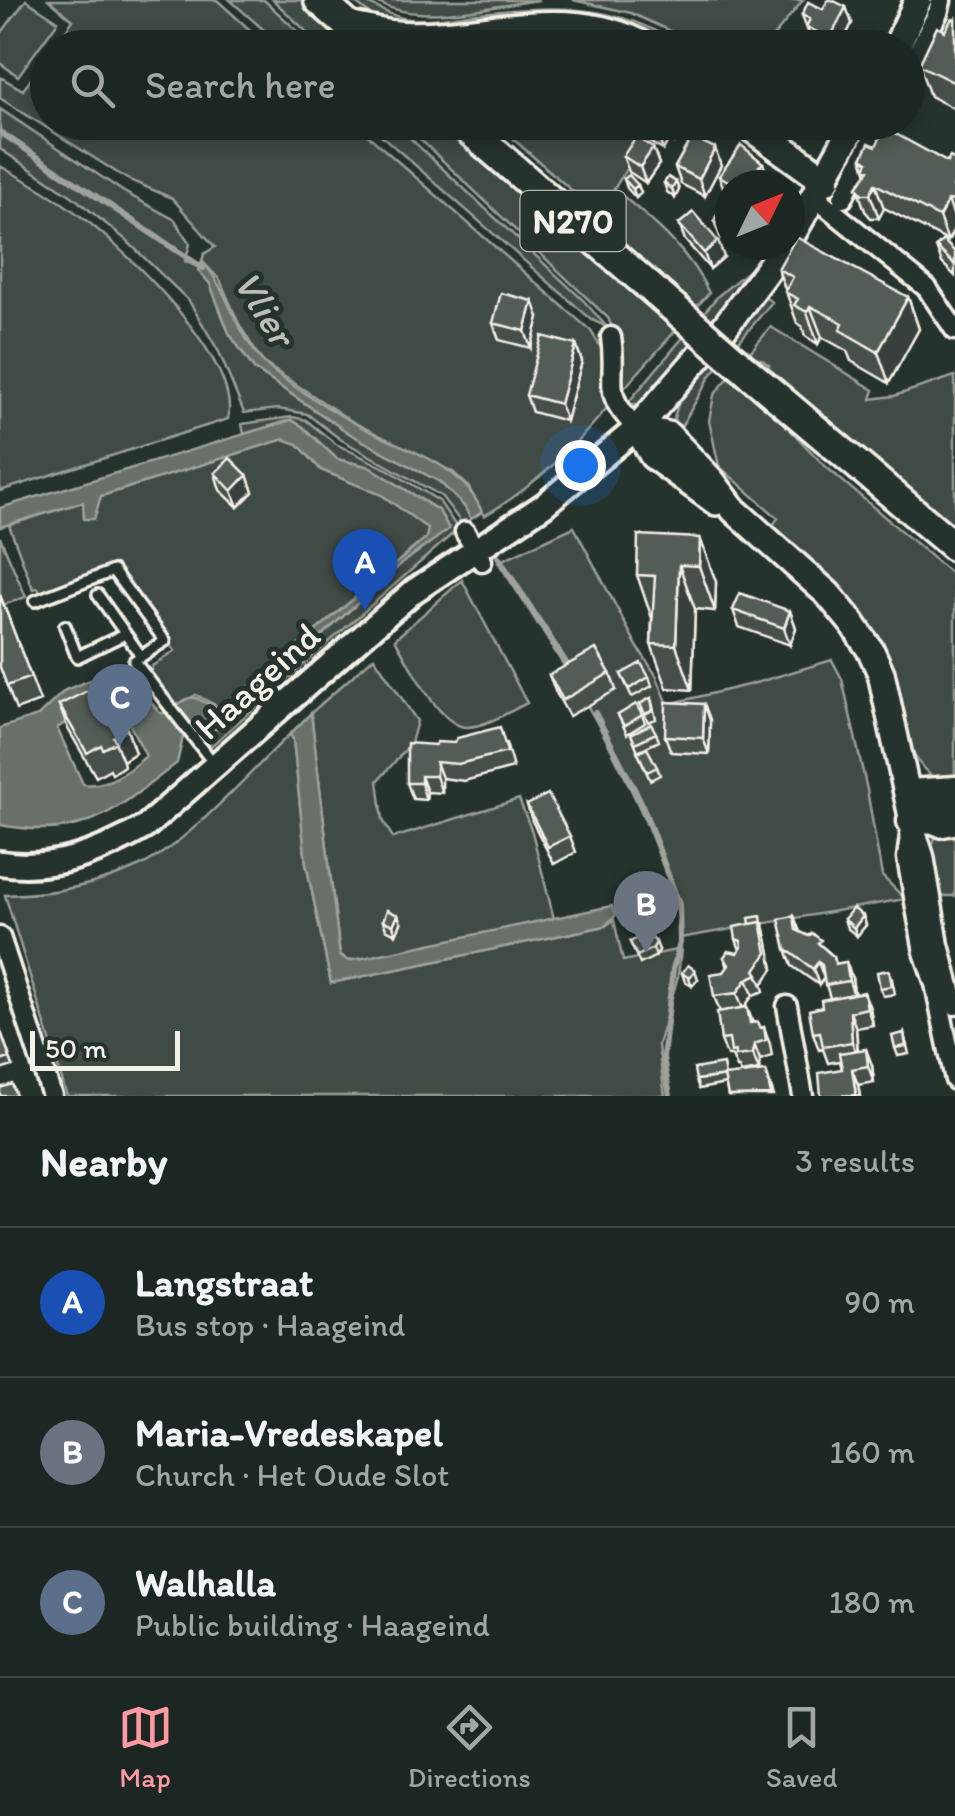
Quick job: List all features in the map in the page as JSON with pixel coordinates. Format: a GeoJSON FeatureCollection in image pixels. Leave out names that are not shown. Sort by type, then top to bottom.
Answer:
{"type":"FeatureCollection","features":[{"type":"Feature","properties":{"kind":"main road"},"geometry":{"type":"LineString","coordinates":[[319,0],[353,30]]}},
{"type":"Feature","properties":{"kind":"main road"},"geometry":{"type":"LineString","coordinates":[[904,30],[918,0]]}},
{"type":"Feature","properties":{"kind":"main road"},"geometry":{"type":"LineString","coordinates":[[528,30],[583,26],[601,30]]}},
{"type":"Feature","properties":{"kind":"main road"},"geometry":{"type":"LineString","coordinates":[[350,27],[367,30]]}},
{"type":"Feature","properties":{"kind":"main road","name":"N270"},"geometry":{"type":"LineString","coordinates":[[483,140],[955,547]]}},
{"type":"Feature","properties":{"kind":"main road"},"geometry":{"type":"LineString","coordinates":[[766,140],[828,192]]}},
{"type":"Feature","properties":{"kind":"main road"},"geometry":{"type":"LineString","coordinates":[[805,220],[828,192],[849,140]]}},
{"type":"Feature","properties":{"kind":"main road","name":"Haageind"},"geometry":{"type":"LineString","coordinates":[[638,428],[776,260]]}},
{"type":"Feature","properties":{"kind":"main road"},"geometry":{"type":"LineString","coordinates":[[638,428],[668,436],[712,480],[734,510],[828,594],[871,650],[888,696],[910,807]]}},
{"type":"Feature","properties":{"kind":"main road"},"geometry":{"type":"LineString","coordinates":[[910,807],[955,790]]}},
{"type":"Feature","properties":{"kind":"main road"},"geometry":{"type":"LineString","coordinates":[[910,807],[955,814]]}},
{"type":"Feature","properties":{"kind":"street"},"geometry":{"type":"LineString","coordinates":[[925,39],[938,14],[939,1],[955,9]]}},
{"type":"Feature","properties":{"kind":"street"},"geometry":{"type":"LineString","coordinates":[[868,140],[828,192],[927,288],[955,330]]}},
{"type":"Feature","properties":{"kind":"street"},"geometry":{"type":"LineString","coordinates":[[611,337],[612,396],[618,409],[638,428]]}},
{"type":"Feature","properties":{"kind":"street","name":"Haageind"},"geometry":{"type":"LineString","coordinates":[[0,863],[27,867],[76,858],[110,847],[146,827],[212,761],[382,631],[438,572],[544,504],[638,428]]}},
{"type":"Feature","properties":{"kind":"street"},"geometry":{"type":"LineString","coordinates":[[910,807],[924,856],[947,982],[955,1080]]}},
{"type":"Feature","properties":{"kind":"street"},"geometry":{"type":"LineString","coordinates":[[0,937],[52,1096]]}},
{"type":"Feature","properties":{"kind":"street"},"geometry":{"type":"LineString","coordinates":[[947,982],[955,1004]]}},
{"type":"Feature","properties":{"kind":"street"},"geometry":{"type":"LineString","coordinates":[[786,1006],[802,1096]]}},
{"type":"Feature","properties":{"kind":"lane"},"geometry":{"type":"LineString","coordinates":[[34,601],[113,571],[165,641],[134,661],[212,761]]}},
{"type":"Feature","properties":{"kind":"lane"},"geometry":{"type":"LineString","coordinates":[[98,595],[141,656]]}},
{"type":"Feature","properties":{"kind":"lane"},"geometry":{"type":"LineString","coordinates":[[65,626],[77,658],[125,634]]}},
{"type":"Feature","properties":{"kind":"lane"},"geometry":{"type":"LineString","coordinates":[[910,807],[941,832],[955,829]]}},
{"type":"Feature","properties":{"kind":"shaded area"},"geometry":{"type":"Polygon","coordinates":[[[26,0],[58,21],[51,30],[30,30],[30,60],[18,76],[0,63],[0,35],[26,0]]]}},
{"type":"Feature","properties":{"kind":"shaded area"},"geometry":{"type":"Polygon","coordinates":[[[49,0],[217,0],[250,30],[66,30],[73,20],[49,0]]]}},
{"type":"Feature","properties":{"kind":"shaded area"},"geometry":{"type":"Polygon","coordinates":[[[230,0],[264,0],[297,30],[264,30],[230,0]]]}},
{"type":"Feature","properties":{"kind":"shaded area"},"geometry":{"type":"Polygon","coordinates":[[[273,0],[300,0],[335,30],[305,30],[273,0]]]}},
{"type":"Feature","properties":{"kind":"shaded area"},"geometry":{"type":"Polygon","coordinates":[[[351,0],[400,18],[525,9],[580,10],[632,21],[652,30],[640,30],[589,14],[532,15],[429,27],[379,19],[351,0]]]}},
{"type":"Feature","properties":{"kind":"shaded area"},"geometry":{"type":"Polygon","coordinates":[[[373,0],[539,0],[432,13],[390,8],[373,0]]]}},
{"type":"Feature","properties":{"kind":"shaded area"},"geometry":{"type":"Polygon","coordinates":[[[573,0],[803,0],[779,30],[668,30],[631,13],[573,0]]]}},
{"type":"Feature","properties":{"kind":"shaded area"},"geometry":{"type":"Polygon","coordinates":[[[0,77],[23,90],[30,80],[30,117],[0,98],[0,77]]]}},
{"type":"Feature","properties":{"kind":"shaded area"},"geometry":{"type":"Polygon","coordinates":[[[0,109],[30,129],[30,140],[46,140],[124,192],[175,220],[190,244],[185,261],[207,276],[229,333],[254,369],[352,435],[440,482],[471,519],[463,525],[441,496],[340,439],[307,414],[278,409],[244,413],[219,352],[189,301],[126,240],[72,196],[0,149],[0,109]]]}},
{"type":"Feature","properties":{"kind":"shaded area"},"geometry":{"type":"Polygon","coordinates":[[[66,140],[373,140],[591,331],[607,358],[607,408],[550,467],[484,516],[468,486],[453,472],[353,422],[262,362],[239,324],[220,280],[202,261],[204,254],[215,247],[172,198],[127,179],[66,140]]]}},
{"type":"Feature","properties":{"kind":"shaded area"},"geometry":{"type":"Polygon","coordinates":[[[386,140],[412,140],[607,327],[592,320],[386,140]]]}},
{"type":"Feature","properties":{"kind":"shaded area"},"geometry":{"type":"Polygon","coordinates":[[[421,140],[461,140],[651,304],[666,322],[686,298],[673,288],[670,291],[595,211],[514,140],[644,140],[614,189],[679,249],[709,293],[620,393],[617,338],[608,318],[421,140]]]}},
{"type":"Feature","properties":{"kind":"shaded area"},"geometry":{"type":"Polygon","coordinates":[[[0,166],[60,201],[149,278],[217,366],[227,394],[228,419],[0,491],[0,166]]]}},
{"type":"Feature","properties":{"kind":"shaded area"},"geometry":{"type":"Polygon","coordinates":[[[202,261],[251,346],[273,371],[355,423],[448,470],[473,495],[482,512],[471,519],[440,482],[352,435],[254,369],[229,333],[210,284],[198,270],[202,261]]]}},
{"type":"Feature","properties":{"kind":"shaded area"},"geometry":{"type":"Polygon","coordinates":[[[750,269],[753,271],[748,281],[643,404],[627,404],[718,296],[750,269]]]}},
{"type":"Feature","properties":{"kind":"shaded area"},"geometry":{"type":"Polygon","coordinates":[[[764,297],[772,302],[711,375],[678,432],[674,418],[680,397],[764,297]]]}},
{"type":"Feature","properties":{"kind":"shaded area"},"geometry":{"type":"Polygon","coordinates":[[[771,327],[874,390],[871,399],[894,396],[955,376],[955,528],[769,374],[769,365],[761,359],[738,384],[751,394],[754,392],[824,465],[955,577],[955,783],[937,779],[916,757],[894,672],[872,629],[825,576],[771,528],[778,518],[719,466],[709,421],[714,395],[771,327]]]}},
{"type":"Feature","properties":{"kind":"shaded area"},"geometry":{"type":"Polygon","coordinates":[[[292,417],[306,420],[336,444],[439,501],[458,529],[211,746],[192,729],[218,729],[401,564],[449,529],[439,511],[370,467],[337,459],[291,420],[244,434],[242,424],[292,417]]]}},
{"type":"Feature","properties":{"kind":"shaded area"},"geometry":{"type":"Polygon","coordinates":[[[291,420],[337,459],[370,467],[439,511],[449,529],[401,564],[218,729],[193,727],[183,737],[177,763],[135,795],[77,825],[29,829],[0,825],[0,728],[38,716],[65,690],[116,670],[126,672],[160,713],[190,698],[223,709],[426,538],[428,529],[382,495],[321,470],[298,444],[284,439],[101,496],[94,519],[84,519],[83,502],[0,527],[0,508],[291,420]],[[110,696],[57,728],[83,784],[109,781],[146,756],[116,699],[110,696]]]}},
{"type":"Feature","properties":{"kind":"shaded area"},"geometry":{"type":"Polygon","coordinates":[[[284,439],[298,444],[321,470],[382,495],[429,529],[426,538],[223,709],[196,695],[174,707],[150,675],[152,666],[175,651],[115,566],[42,595],[38,588],[33,589],[9,525],[284,439]]]}},
{"type":"Feature","properties":{"kind":"shaded area"},"geometry":{"type":"Polygon","coordinates":[[[574,527],[656,675],[668,704],[832,660],[842,679],[882,876],[905,899],[680,938],[669,882],[624,774],[564,666],[498,562],[574,527]]]}},
{"type":"Feature","properties":{"kind":"shaded area"},"geometry":{"type":"Polygon","coordinates":[[[0,537],[26,597],[0,606],[0,537]]]}},
{"type":"Feature","properties":{"kind":"shaded area"},"geometry":{"type":"Polygon","coordinates":[[[462,580],[527,703],[491,721],[468,727],[457,725],[436,706],[395,639],[462,580]]]}},
{"type":"Feature","properties":{"kind":"shaded area"},"geometry":{"type":"Polygon","coordinates":[[[374,657],[417,721],[411,743],[378,781],[383,820],[393,838],[519,799],[532,832],[554,919],[349,961],[340,955],[311,713],[374,657]]]}},
{"type":"Feature","properties":{"kind":"shaded area"},"geometry":{"type":"Polygon","coordinates":[[[311,713],[340,956],[349,961],[612,906],[616,915],[605,926],[331,983],[306,863],[290,734],[311,713]]]}},
{"type":"Feature","properties":{"kind":"shaded area"},"geometry":{"type":"Polygon","coordinates":[[[290,734],[306,863],[331,983],[605,926],[614,920],[623,961],[681,949],[678,976],[658,1045],[665,1096],[67,1096],[5,895],[74,888],[107,879],[158,856],[218,806],[290,734]]]}},
{"type":"Feature","properties":{"kind":"shaded area"},"geometry":{"type":"Polygon","coordinates":[[[955,835],[955,896],[934,896],[930,851],[935,838],[955,835]]]}},
{"type":"Feature","properties":{"kind":"building"},"geometry":{"type":"Polygon","coordinates":[[[828,0],[846,7],[834,30],[806,27],[810,19],[802,15],[808,2],[823,9],[828,0]]]}},
{"type":"Feature","properties":{"kind":"building"},"geometry":{"type":"Polygon","coordinates":[[[955,19],[955,83],[925,68],[925,52],[937,27],[945,31],[955,19]]]}},
{"type":"Feature","properties":{"kind":"building"},"geometry":{"type":"Polygon","coordinates":[[[634,140],[653,148],[640,167],[623,156],[634,140]]]}},
{"type":"Feature","properties":{"kind":"building"},"geometry":{"type":"Polygon","coordinates":[[[690,140],[715,148],[699,179],[675,167],[690,140]]]}},
{"type":"Feature","properties":{"kind":"building"},"geometry":{"type":"Polygon","coordinates":[[[879,140],[907,140],[947,162],[950,157],[955,160],[955,201],[948,200],[939,217],[875,184],[870,194],[862,194],[857,187],[869,170],[865,168],[868,162],[862,158],[869,143],[876,146],[879,140]]]}},
{"type":"Feature","properties":{"kind":"building"},"geometry":{"type":"Polygon","coordinates":[[[741,145],[766,170],[723,170],[741,145]]]}},
{"type":"Feature","properties":{"kind":"building"},"geometry":{"type":"Polygon","coordinates":[[[629,175],[638,185],[633,189],[624,179],[629,175]]]}},
{"type":"Feature","properties":{"kind":"building"},"geometry":{"type":"Polygon","coordinates":[[[668,177],[676,182],[672,189],[664,183],[668,177]]]}},
{"type":"Feature","properties":{"kind":"building"},"geometry":{"type":"Polygon","coordinates":[[[693,212],[715,238],[715,244],[704,253],[679,224],[693,212]]]}},
{"type":"Feature","properties":{"kind":"building"},"geometry":{"type":"Polygon","coordinates":[[[943,240],[955,252],[955,265],[936,247],[943,240]]]}},
{"type":"Feature","properties":{"kind":"building"},"geometry":{"type":"Polygon","coordinates":[[[805,242],[908,297],[878,352],[840,330],[843,323],[810,306],[807,312],[794,305],[798,299],[785,292],[793,277],[778,269],[783,260],[805,260],[805,242]]]}},
{"type":"Feature","properties":{"kind":"building"},"geometry":{"type":"Polygon","coordinates":[[[501,293],[533,301],[525,331],[493,323],[501,293]]]}},
{"type":"Feature","properties":{"kind":"building"},"geometry":{"type":"Polygon","coordinates":[[[542,336],[576,345],[560,404],[526,395],[542,336]]]}},
{"type":"Feature","properties":{"kind":"building"},"geometry":{"type":"Polygon","coordinates":[[[230,458],[247,475],[232,491],[215,473],[230,458]]]}},
{"type":"Feature","properties":{"kind":"building"},"geometry":{"type":"Polygon","coordinates":[[[638,535],[700,538],[699,566],[679,565],[676,645],[651,644],[655,576],[637,575],[638,535]]]}},
{"type":"Feature","properties":{"kind":"building"},"geometry":{"type":"Polygon","coordinates":[[[740,593],[790,611],[784,628],[733,610],[740,593]]]}},
{"type":"Feature","properties":{"kind":"building"},"geometry":{"type":"Polygon","coordinates":[[[0,595],[31,677],[7,686],[0,667],[0,595]]]}},
{"type":"Feature","properties":{"kind":"building"},"geometry":{"type":"Polygon","coordinates":[[[596,649],[610,673],[563,700],[549,675],[596,649]]]}},
{"type":"Feature","properties":{"kind":"building"},"geometry":{"type":"Polygon","coordinates":[[[641,663],[649,677],[629,689],[621,674],[641,663]]]}},
{"type":"Feature","properties":{"kind":"building"},"geometry":{"type":"Polygon","coordinates":[[[99,685],[127,729],[113,737],[116,742],[87,753],[59,705],[99,685]]]}},
{"type":"Feature","properties":{"kind":"building"},"geometry":{"type":"Polygon","coordinates":[[[651,698],[653,710],[645,714],[640,704],[651,698]]]}},
{"type":"Feature","properties":{"kind":"building"},"geometry":{"type":"Polygon","coordinates":[[[666,702],[704,704],[703,738],[665,736],[666,702]]]}},
{"type":"Feature","properties":{"kind":"building"},"geometry":{"type":"Polygon","coordinates":[[[636,704],[642,715],[624,726],[618,715],[636,704]]]}},
{"type":"Feature","properties":{"kind":"building"},"geometry":{"type":"Polygon","coordinates":[[[651,724],[656,733],[635,743],[631,734],[651,724]]]}},
{"type":"Feature","properties":{"kind":"building"},"geometry":{"type":"Polygon","coordinates":[[[500,727],[507,752],[458,764],[436,762],[436,776],[421,776],[421,783],[407,783],[407,743],[454,743],[457,738],[500,727]]]}},
{"type":"Feature","properties":{"kind":"building"},"geometry":{"type":"Polygon","coordinates":[[[647,748],[657,767],[647,772],[638,753],[647,748]]]}},
{"type":"Feature","properties":{"kind":"building"},"geometry":{"type":"Polygon","coordinates":[[[548,794],[570,836],[548,847],[527,805],[548,794]]]}},
{"type":"Feature","properties":{"kind":"building"},"geometry":{"type":"Polygon","coordinates":[[[853,908],[863,916],[854,928],[844,919],[853,908]]]}},
{"type":"Feature","properties":{"kind":"building"},"geometry":{"type":"Polygon","coordinates":[[[387,910],[398,915],[393,925],[383,921],[387,910]]]}},
{"type":"Feature","properties":{"kind":"building"},"geometry":{"type":"Polygon","coordinates":[[[761,916],[762,924],[750,924],[749,918],[761,916]]]}},
{"type":"Feature","properties":{"kind":"building"},"geometry":{"type":"Polygon","coordinates":[[[794,916],[796,930],[809,936],[812,933],[821,940],[818,943],[834,957],[835,964],[846,962],[849,981],[825,985],[822,965],[818,962],[813,969],[786,949],[779,919],[794,916]]]}},
{"type":"Feature","properties":{"kind":"building"},"geometry":{"type":"Polygon","coordinates":[[[761,922],[767,953],[755,970],[758,974],[747,979],[737,993],[714,996],[710,974],[724,972],[729,965],[724,957],[728,951],[738,953],[742,947],[734,927],[761,922]]]}},
{"type":"Feature","properties":{"kind":"building"},"geometry":{"type":"Polygon","coordinates":[[[647,933],[656,942],[653,948],[637,956],[630,942],[647,933]]]}},
{"type":"Feature","properties":{"kind":"building"},"geometry":{"type":"Polygon","coordinates":[[[688,965],[695,970],[689,978],[682,973],[688,965]]]}},
{"type":"Feature","properties":{"kind":"building"},"geometry":{"type":"Polygon","coordinates":[[[889,970],[892,986],[880,988],[877,972],[889,970]]]}},
{"type":"Feature","properties":{"kind":"building"},"geometry":{"type":"Polygon","coordinates":[[[864,992],[867,1008],[850,1012],[852,1042],[823,1047],[820,1032],[813,1033],[809,1010],[822,1007],[821,1000],[864,992]]]}},
{"type":"Feature","properties":{"kind":"building"},"geometry":{"type":"Polygon","coordinates":[[[747,1007],[750,1023],[758,1022],[760,1028],[764,1027],[766,1040],[754,1044],[753,1054],[735,1056],[729,1039],[721,1040],[717,1012],[747,1007]]]}},
{"type":"Feature","properties":{"kind":"building"},"geometry":{"type":"Polygon","coordinates":[[[0,1029],[10,1058],[0,1061],[0,1029]]]}},
{"type":"Feature","properties":{"kind":"building"},"geometry":{"type":"Polygon","coordinates":[[[904,1033],[906,1046],[895,1048],[892,1036],[904,1033]]]}},
{"type":"Feature","properties":{"kind":"building"},"geometry":{"type":"Polygon","coordinates":[[[866,1049],[868,1066],[852,1069],[856,1095],[821,1096],[819,1073],[842,1069],[839,1053],[866,1049]]]}},
{"type":"Feature","properties":{"kind":"building"},"geometry":{"type":"Polygon","coordinates":[[[723,1064],[725,1076],[696,1080],[694,1069],[723,1064]]]}},
{"type":"Feature","properties":{"kind":"building"},"geometry":{"type":"Polygon","coordinates":[[[766,1071],[771,1095],[728,1096],[724,1076],[766,1071]]]}},
{"type":"Feature","properties":{"kind":"building"},"geometry":{"type":"Polygon","coordinates":[[[12,1084],[16,1096],[0,1096],[0,1088],[12,1084]]]}},
{"type":"Feature","properties":{"kind":"waterway","name":"Vlier"},"geometry":{"type":"LineString","coordinates":[[0,132],[203,268]]}},
{"type":"Feature","properties":{"kind":"waterway","name":"Vlier"},"geometry":{"type":"LineString","coordinates":[[497,555],[572,672]]}},
{"type":"Feature","properties":{"kind":"waterway","name":"Vlier"},"geometry":{"type":"LineString","coordinates":[[595,713],[641,802],[679,904],[680,943],[673,969],[663,1058],[670,1096]]}},
{"type":"Feature","properties":{"kind":"place","name":"Langstraat"},"geometry":{"type":"Point","coordinates":[365,611]}},
{"type":"Feature","properties":{"kind":"place","name":"Walhalla"},"geometry":{"type":"Point","coordinates":[120,746]}},
{"type":"Feature","properties":{"kind":"place","name":"Maria-Vredeskapel"},"geometry":{"type":"Point","coordinates":[646,953]}}]}
